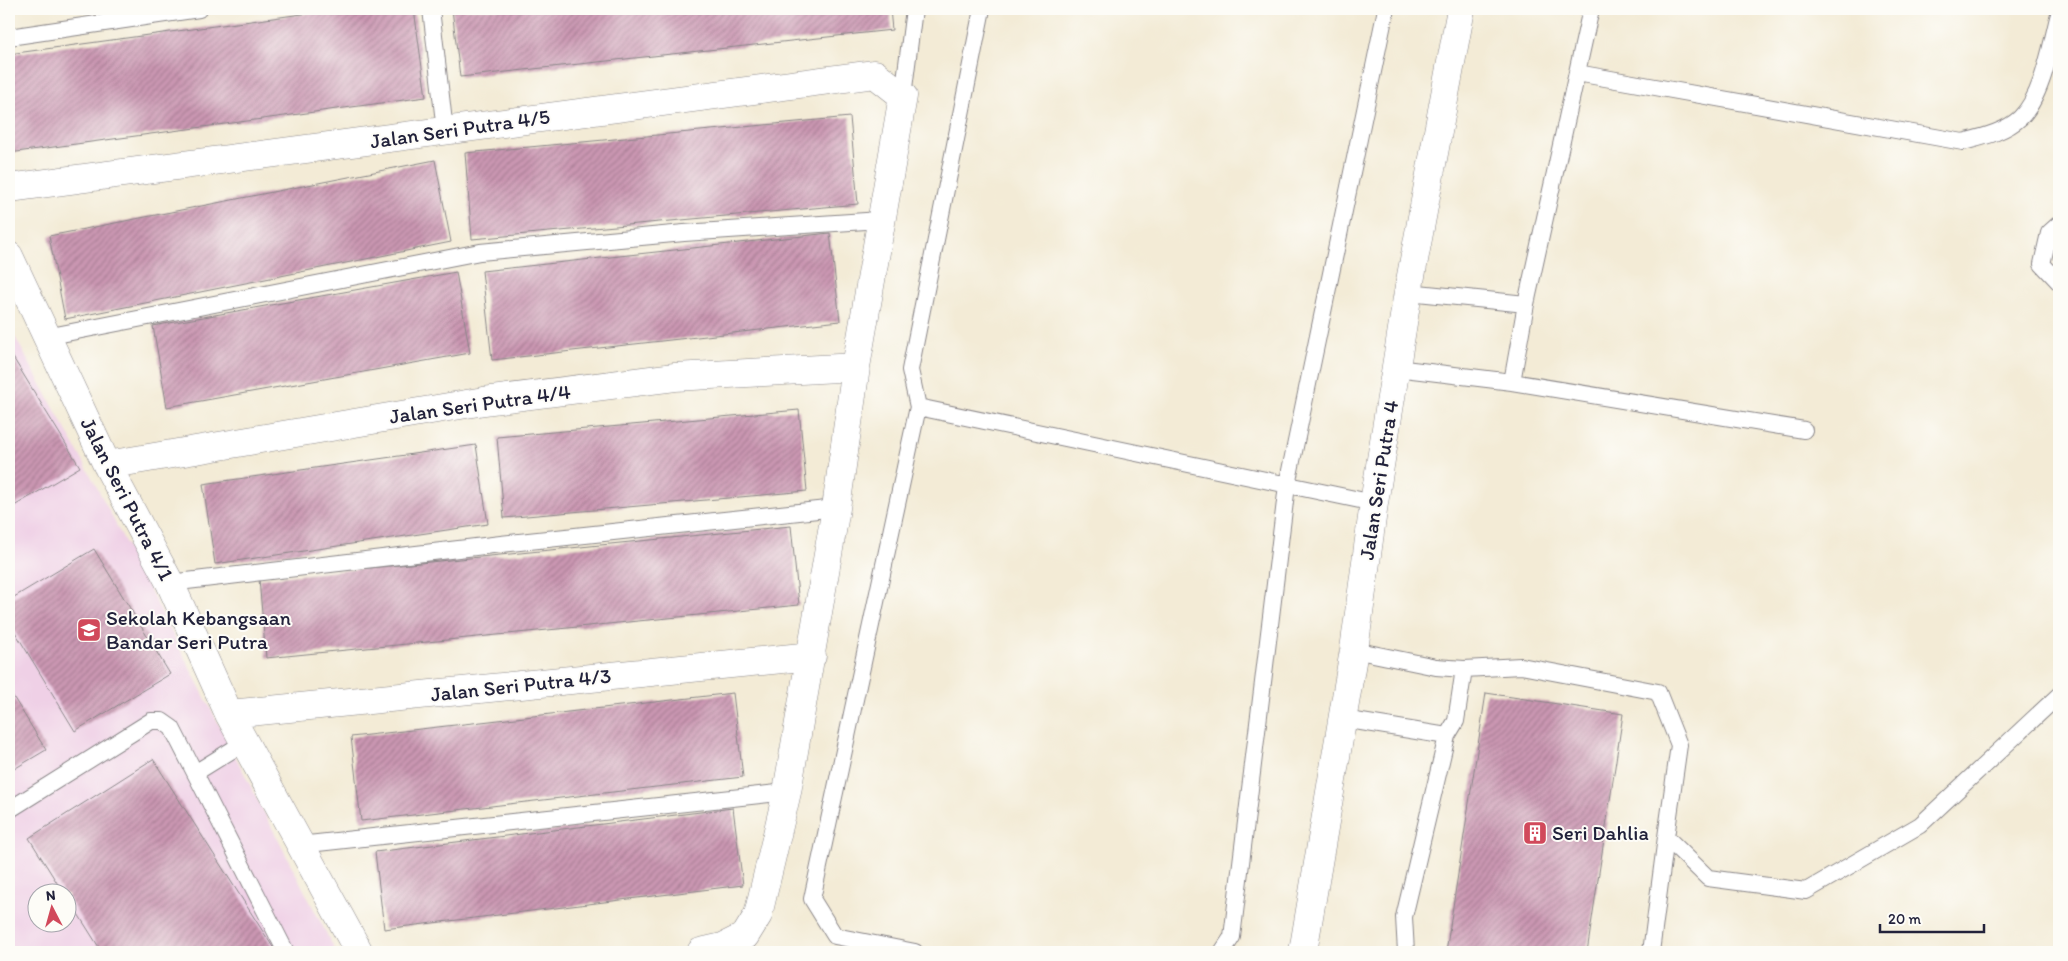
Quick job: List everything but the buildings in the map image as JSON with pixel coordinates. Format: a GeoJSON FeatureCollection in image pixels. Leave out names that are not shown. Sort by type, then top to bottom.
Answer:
{"type":"FeatureCollection","features":[{"type":"Feature","properties":{"kind":"street","name":"Jalan Seri Putra 4"},"geometry":{"type":"LineString","coordinates":[[1302,952],[1343,719],[1374,503],[1408,292],[1461,9]]}},
{"type":"Feature","properties":{"kind":"street","name":"Jalan Seri Putra 4/5"},"geometry":{"type":"LineString","coordinates":[[9,188],[875,74],[903,96]]}},
{"type":"Feature","properties":{"kind":"street"},"geometry":{"type":"LineString","coordinates":[[701,952],[723,947],[745,936],[758,915],[787,792],[812,656],[856,367],[903,96]]}},
{"type":"Feature","properties":{"kind":"street","name":"Jalan Seri Putra 4/1"},"geometry":{"type":"LineString","coordinates":[[9,256],[107,465],[170,583],[229,714],[359,952]]}},
{"type":"Feature","properties":{"kind":"street","name":"Jalan Seri Putra 4/4"},"geometry":{"type":"LineString","coordinates":[[107,465],[484,401],[675,377],[856,367]]}},
{"type":"Feature","properties":{"kind":"street","name":"Jalan Seri Putra 4/3"},"geometry":{"type":"LineString","coordinates":[[229,714],[812,656]]}},
{"type":"Feature","properties":{"kind":"lane"},"geometry":{"type":"LineString","coordinates":[[9,37],[199,9]]}},
{"type":"Feature","properties":{"kind":"lane"},"geometry":{"type":"LineString","coordinates":[[431,9],[445,131]]}},
{"type":"Feature","properties":{"kind":"lane"},"geometry":{"type":"LineString","coordinates":[[903,96],[914,9]]}},
{"type":"Feature","properties":{"kind":"lane"},"geometry":{"type":"LineString","coordinates":[[915,952],[835,936],[812,899],[918,407],[910,370],[982,9]]}},
{"type":"Feature","properties":{"kind":"lane"},"geometry":{"type":"LineString","coordinates":[[1222,952],[1232,936],[1287,485],[1386,9]]}},
{"type":"Feature","properties":{"kind":"lane"},"geometry":{"type":"LineString","coordinates":[[1512,382],[1526,304],[1591,9]]}},
{"type":"Feature","properties":{"kind":"lane"},"geometry":{"type":"LineString","coordinates":[[1577,73],[1963,142],[1994,134],[2020,118],[2039,89],[2059,14]]}},
{"type":"Feature","properties":{"kind":"lane"},"geometry":{"type":"LineString","coordinates":[[46,337],[480,252],[684,233],[881,220]]}},
{"type":"Feature","properties":{"kind":"lane"},"geometry":{"type":"LineString","coordinates":[[2059,224],[2049,233],[2042,264],[2059,282]]}},
{"type":"Feature","properties":{"kind":"lane"},"geometry":{"type":"LineString","coordinates":[[1408,292],[1526,304]]}},
{"type":"Feature","properties":{"kind":"lane"},"geometry":{"type":"LineString","coordinates":[[1396,368],[1512,382],[1804,430]]}},
{"type":"Feature","properties":{"kind":"lane"},"geometry":{"type":"LineString","coordinates":[[918,407],[1374,503]]}},
{"type":"Feature","properties":{"kind":"lane"},"geometry":{"type":"LineString","coordinates":[[170,583],[511,543],[836,508]]}},
{"type":"Feature","properties":{"kind":"lane"},"geometry":{"type":"LineString","coordinates":[[1354,650],[1436,667],[1464,669],[1521,666],[1658,692],[1679,745],[1651,952]]}},
{"type":"Feature","properties":{"kind":"lane"},"geometry":{"type":"LineString","coordinates":[[1406,952],[1404,917],[1447,736],[1456,721],[1464,669]]}},
{"type":"Feature","properties":{"kind":"lane"},"geometry":{"type":"LineString","coordinates":[[1666,837],[1708,878],[1806,891],[1920,826],[2059,695]]}},
{"type":"Feature","properties":{"kind":"lane"},"geometry":{"type":"LineString","coordinates":[[1343,719],[1447,736]]}},
{"type":"Feature","properties":{"kind":"lane"},"geometry":{"type":"LineString","coordinates":[[9,810],[151,721],[162,721],[172,728],[286,952]]}},
{"type":"Feature","properties":{"kind":"lane"},"geometry":{"type":"LineString","coordinates":[[195,773],[244,742]]}},
{"type":"Feature","properties":{"kind":"lane"},"geometry":{"type":"LineString","coordinates":[[299,845],[787,792]]}},
{"type":"Feature","properties":{"kind":"shaded area","name":"Sekolah Kebangsaan Bandar Seri Putra"},"geometry":{"type":"Polygon","coordinates":[[[14,335],[89,472],[336,952],[9,952],[9,336],[14,335]]]}},
{"type":"Feature","properties":{"kind":"place","name":"Sekolah Kebangsaan Bandar Seri Putra"},"geometry":{"type":"Point","coordinates":[89,630]}},
{"type":"Feature","properties":{"kind":"place","name":"Seri Dahlia"},"geometry":{"type":"Point","coordinates":[1535,833]}}]}
